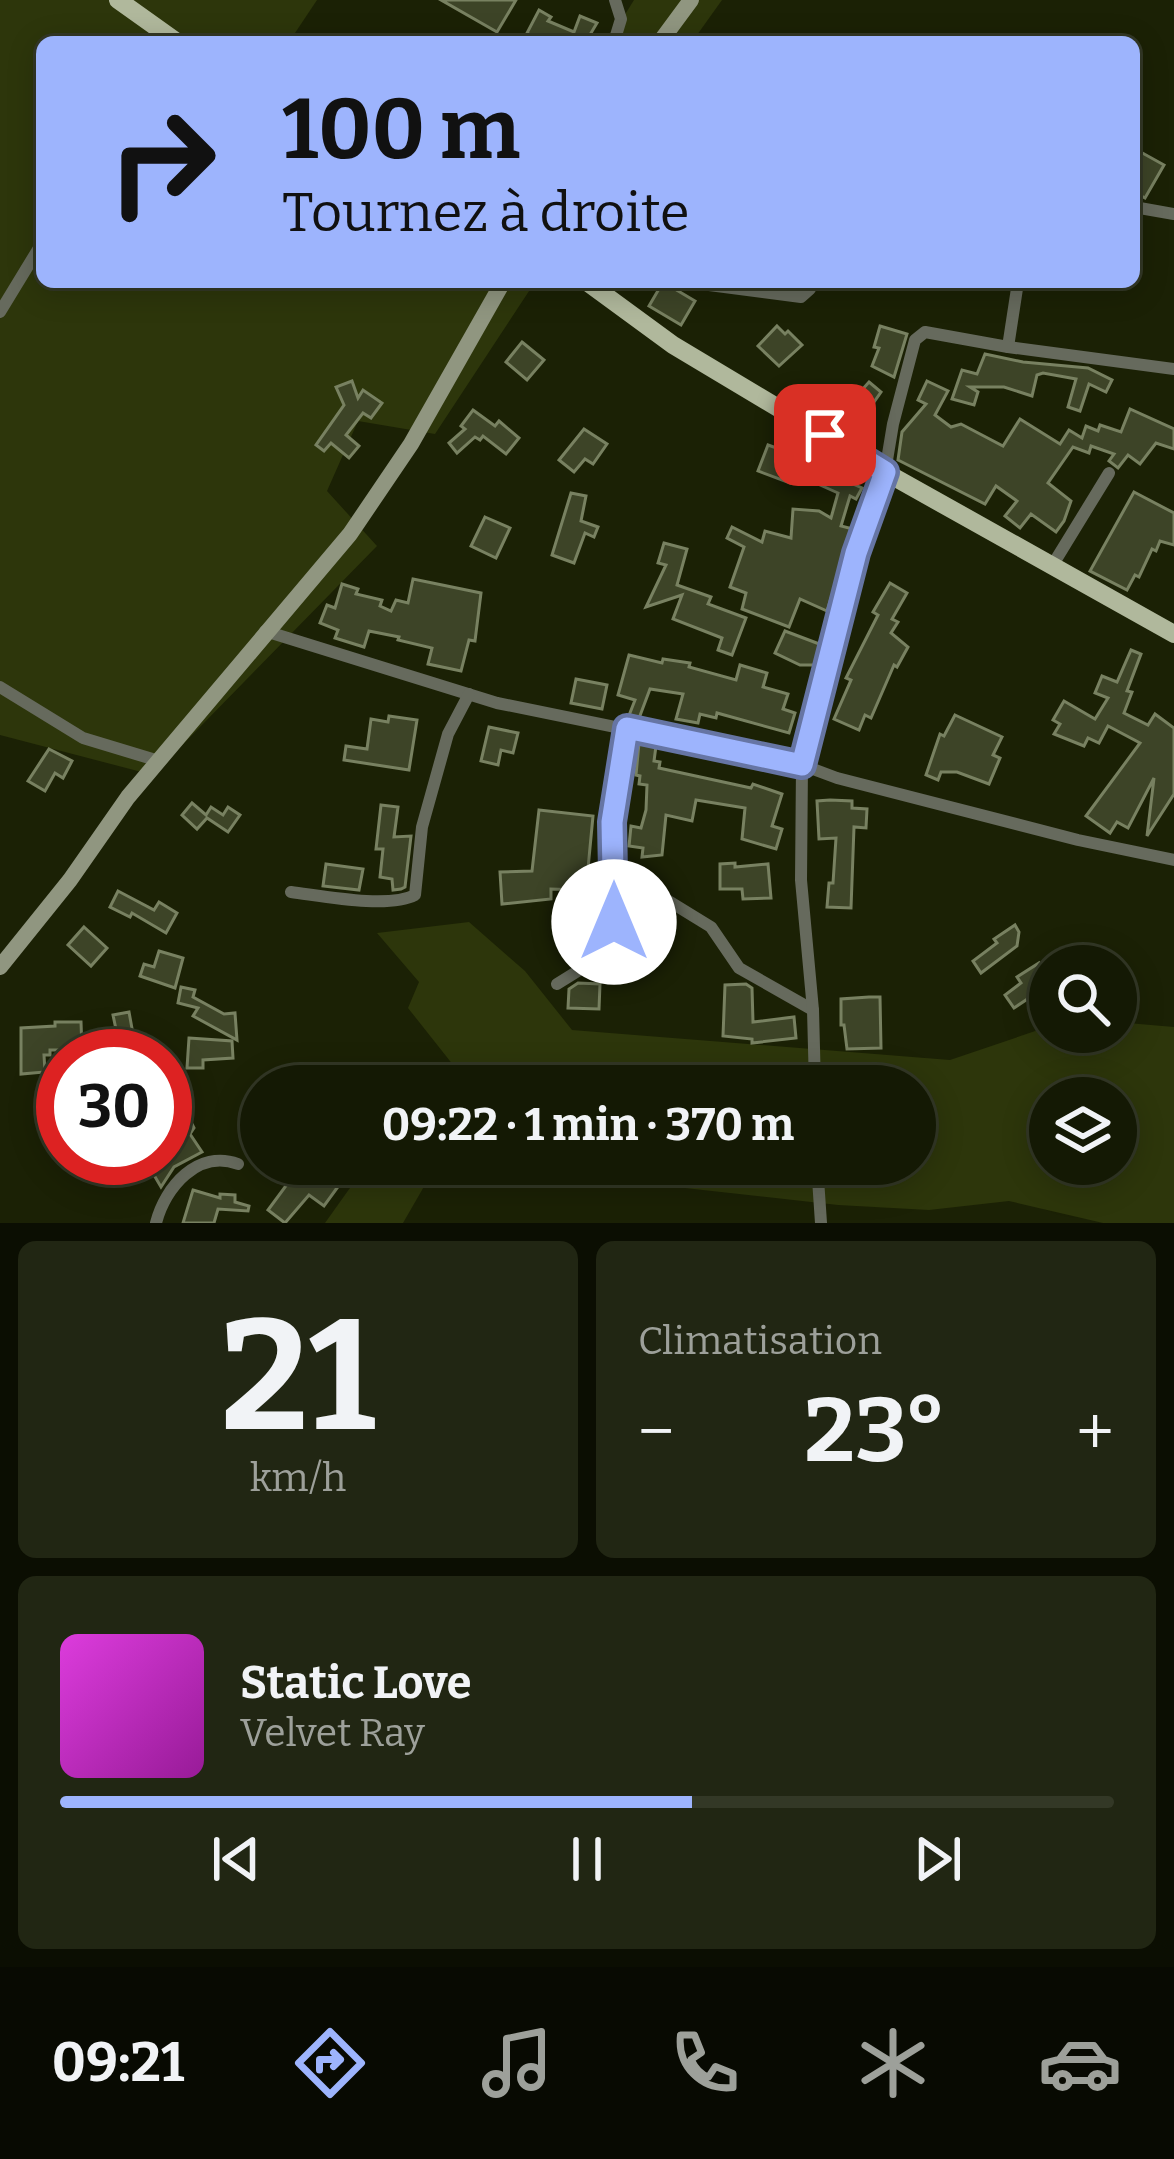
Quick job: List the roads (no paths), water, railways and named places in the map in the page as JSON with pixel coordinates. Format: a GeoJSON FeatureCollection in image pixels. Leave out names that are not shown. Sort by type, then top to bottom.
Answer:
{"type":"FeatureCollection","features":[{"type":"Feature","properties":{"kind":"main road"},"geometry":{"type":"LineString","coordinates":[[118,0],[163,36]]}},
{"type":"Feature","properties":{"kind":"main road"},"geometry":{"type":"LineString","coordinates":[[595,288],[673,345],[885,472],[1174,634]]}},
{"type":"Feature","properties":{"kind":"street"},"geometry":{"type":"LineString","coordinates":[[615,0],[621,19],[616,36]]}},
{"type":"Feature","properties":{"kind":"street"},"geometry":{"type":"LineString","coordinates":[[664,36],[691,0]]}},
{"type":"Feature","properties":{"kind":"street"},"geometry":{"type":"LineString","coordinates":[[1140,208],[1174,214]]}},
{"type":"Feature","properties":{"kind":"street"},"geometry":{"type":"LineString","coordinates":[[0,312],[36,253]]}},
{"type":"Feature","properties":{"kind":"street"},"geometry":{"type":"LineString","coordinates":[[0,967],[159,761],[342,544],[392,476],[500,288]]}},
{"type":"Feature","properties":{"kind":"street"},"geometry":{"type":"LineString","coordinates":[[732,288],[800,297],[810,288]]}},
{"type":"Feature","properties":{"kind":"street"},"geometry":{"type":"LineString","coordinates":[[1008,347],[1017,288]]}},
{"type":"Feature","properties":{"kind":"street"},"geometry":{"type":"LineString","coordinates":[[814,1065],[814,1010],[801,880],[802,765],[856,553],[885,472],[918,334],[1174,369]]}},
{"type":"Feature","properties":{"kind":"street"},"geometry":{"type":"LineString","coordinates":[[1052,566],[1109,473]]}},
{"type":"Feature","properties":{"kind":"street"},"geometry":{"type":"LineString","coordinates":[[265,631],[469,694],[802,765],[1034,829],[1174,860]]}},
{"type":"Feature","properties":{"kind":"street"},"geometry":{"type":"LineString","coordinates":[[0,687],[82,738],[159,761]]}},
{"type":"Feature","properties":{"kind":"street"},"geometry":{"type":"LineString","coordinates":[[291,892],[376,901],[415,895],[422,826],[448,734],[469,694]]}},
{"type":"Feature","properties":{"kind":"street"},"geometry":{"type":"LineString","coordinates":[[557,984],[594,961],[607,946],[614,922],[614,797],[627,728]]}},
{"type":"Feature","properties":{"kind":"street"},"geometry":{"type":"LineString","coordinates":[[613,839],[623,873],[711,927],[739,968],[814,1010]]}},
{"type":"Feature","properties":{"kind":"street"},"geometry":{"type":"LineString","coordinates":[[156,1223],[168,1193],[191,1170],[216,1160],[238,1164]]}},
{"type":"Feature","properties":{"kind":"street"},"geometry":{"type":"LineString","coordinates":[[818,1185],[821,1223]]}}]}
